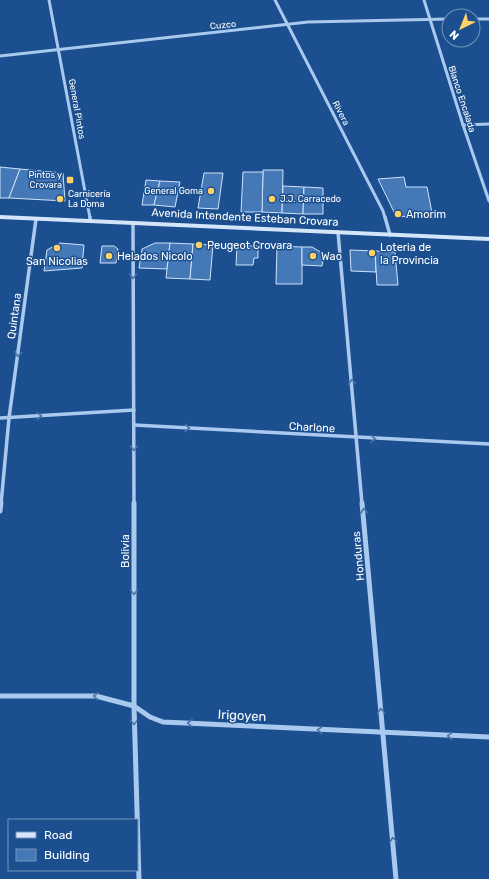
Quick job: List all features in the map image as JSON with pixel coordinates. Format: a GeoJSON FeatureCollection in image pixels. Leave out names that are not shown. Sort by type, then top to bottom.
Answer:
{"type":"FeatureCollection","features":[{"type":"Feature","properties":{"kind":"main road","name":"Avenida Intendente Esteban Crovara"},"geometry":{"type":"LineString","coordinates":[[0,217],[390,235],[489,238]]}},
{"type":"Feature","properties":{"kind":"street","name":"General Pintos"},"geometry":{"type":"LineString","coordinates":[[49,0],[90,220]]}},
{"type":"Feature","properties":{"kind":"street","name":"Rivera"},"geometry":{"type":"LineString","coordinates":[[275,0],[383,211],[390,235]]}},
{"type":"Feature","properties":{"kind":"street","name":"Blanco Encalada"},"geometry":{"type":"LineString","coordinates":[[424,0],[462,125],[489,201]]}},
{"type":"Feature","properties":{"kind":"street","name":"Cuzco"},"geometry":{"type":"LineString","coordinates":[[0,56],[324,21],[441,19]]}},
{"type":"Feature","properties":{"kind":"street"},"geometry":{"type":"LineString","coordinates":[[462,125],[489,124]]}},
{"type":"Feature","properties":{"kind":"street","name":"Quintana"},"geometry":{"type":"LineString","coordinates":[[0,511],[10,418],[36,219]]}},
{"type":"Feature","properties":{"kind":"street","name":"Bolivia"},"geometry":{"type":"LineString","coordinates":[[133,223],[134,706],[137,819]]}},
{"type":"Feature","properties":{"kind":"street","name":"Honduras"},"geometry":{"type":"LineString","coordinates":[[338,232],[396,879]]}},
{"type":"Feature","properties":{"kind":"street"},"geometry":{"type":"LineString","coordinates":[[0,418],[134,410]]}},
{"type":"Feature","properties":{"kind":"street","name":"Charlone"},"geometry":{"type":"LineString","coordinates":[[134,426],[489,444]]}},
{"type":"Feature","properties":{"kind":"street","name":"Irigoyen"},"geometry":{"type":"LineString","coordinates":[[0,696],[96,696],[134,706],[150,717],[163,722],[489,737]]}},
{"type":"Feature","properties":{"kind":"street","name":"Bolivia"},"geometry":{"type":"LineString","coordinates":[[138,844],[139,879]]}},
{"type":"Feature","properties":{"kind":"building"},"geometry":{"type":"Polygon","coordinates":[[[0,167],[20,169],[9,198],[0,198],[0,167]]]}},
{"type":"Feature","properties":{"kind":"building"},"geometry":{"type":"Polygon","coordinates":[[[20,169],[63,173],[65,201],[9,198],[20,169]]]}},
{"type":"Feature","properties":{"kind":"building","name":"J.J. Carracedo"},"geometry":{"type":"Polygon","coordinates":[[[263,170],[283,170],[282,213],[262,212],[263,170]]]}},
{"type":"Feature","properties":{"kind":"building"},"geometry":{"type":"Polygon","coordinates":[[[243,172],[263,172],[262,212],[241,212],[243,172]]]}},
{"type":"Feature","properties":{"kind":"building","name":"General Goma"},"geometry":{"type":"Polygon","coordinates":[[[204,173],[223,173],[218,209],[198,208],[204,173]]]}},
{"type":"Feature","properties":{"kind":"building"},"geometry":{"type":"Polygon","coordinates":[[[404,177],[406,187],[427,187],[433,218],[396,216],[378,179],[404,177]]]}},
{"type":"Feature","properties":{"kind":"building"},"geometry":{"type":"Polygon","coordinates":[[[146,180],[160,181],[154,205],[142,205],[146,180]]]}},
{"type":"Feature","properties":{"kind":"building"},"geometry":{"type":"Polygon","coordinates":[[[160,181],[180,182],[175,207],[154,205],[160,181]]]}},
{"type":"Feature","properties":{"kind":"building"},"geometry":{"type":"Polygon","coordinates":[[[283,186],[304,187],[303,214],[282,213],[283,186]]]}},
{"type":"Feature","properties":{"kind":"building"},"geometry":{"type":"Polygon","coordinates":[[[304,187],[323,188],[323,214],[303,214],[304,187]]]}},
{"type":"Feature","properties":{"kind":"building"},"geometry":{"type":"Polygon","coordinates":[[[60,243],[84,245],[82,268],[44,271],[47,250],[60,243]]]}},
{"type":"Feature","properties":{"kind":"building"},"geometry":{"type":"Polygon","coordinates":[[[155,243],[170,243],[167,269],[139,268],[142,249],[155,243]]]}},
{"type":"Feature","properties":{"kind":"building"},"geometry":{"type":"Polygon","coordinates":[[[170,243],[193,244],[190,279],[166,278],[170,243]]]}},
{"type":"Feature","properties":{"kind":"building"},"geometry":{"type":"Polygon","coordinates":[[[193,244],[213,245],[210,280],[190,279],[193,244]]]}},
{"type":"Feature","properties":{"kind":"building","name":"Helados Nicolo"},"geometry":{"type":"Polygon","coordinates":[[[102,246],[114,246],[118,249],[116,263],[100,263],[102,246]]]}},
{"type":"Feature","properties":{"kind":"building"},"geometry":{"type":"Polygon","coordinates":[[[237,246],[258,246],[258,258],[254,258],[253,265],[236,265],[237,246]]]}},
{"type":"Feature","properties":{"kind":"building"},"geometry":{"type":"Polygon","coordinates":[[[277,246],[302,247],[302,284],[276,284],[277,246]]]}},
{"type":"Feature","properties":{"kind":"building","name":"Wao"},"geometry":{"type":"Polygon","coordinates":[[[302,247],[312,247],[324,254],[322,266],[302,265],[302,247]]]}},
{"type":"Feature","properties":{"kind":"building"},"geometry":{"type":"Polygon","coordinates":[[[350,250],[375,251],[376,272],[351,271],[350,250]]]}},
{"type":"Feature","properties":{"kind":"building"},"geometry":{"type":"Polygon","coordinates":[[[375,251],[395,252],[398,285],[377,285],[375,251]]]}},
{"type":"Feature","properties":{"kind":"place","name":"Pintos y Crovara"},"geometry":{"type":"Point","coordinates":[70,180]}},
{"type":"Feature","properties":{"kind":"place","name":"General Goma"},"geometry":{"type":"Point","coordinates":[211,191]}},
{"type":"Feature","properties":{"kind":"place","name":"Carnicería La Doma"},"geometry":{"type":"Point","coordinates":[60,199]}},
{"type":"Feature","properties":{"kind":"place","name":"J.J. Carracedo"},"geometry":{"type":"Point","coordinates":[272,199]}},
{"type":"Feature","properties":{"kind":"place","name":"Amorim"},"geometry":{"type":"Point","coordinates":[398,214]}},
{"type":"Feature","properties":{"kind":"place","name":"Peugeot Crovara"},"geometry":{"type":"Point","coordinates":[199,245]}},
{"type":"Feature","properties":{"kind":"place","name":"San Nicolias"},"geometry":{"type":"Point","coordinates":[57,248]}},
{"type":"Feature","properties":{"kind":"place","name":"Loteria de la Provincia"},"geometry":{"type":"Point","coordinates":[372,253]}},
{"type":"Feature","properties":{"kind":"place","name":"Helados Nicolo"},"geometry":{"type":"Point","coordinates":[109,256]}},
{"type":"Feature","properties":{"kind":"place","name":"Wao"},"geometry":{"type":"Point","coordinates":[313,256]}}]}
